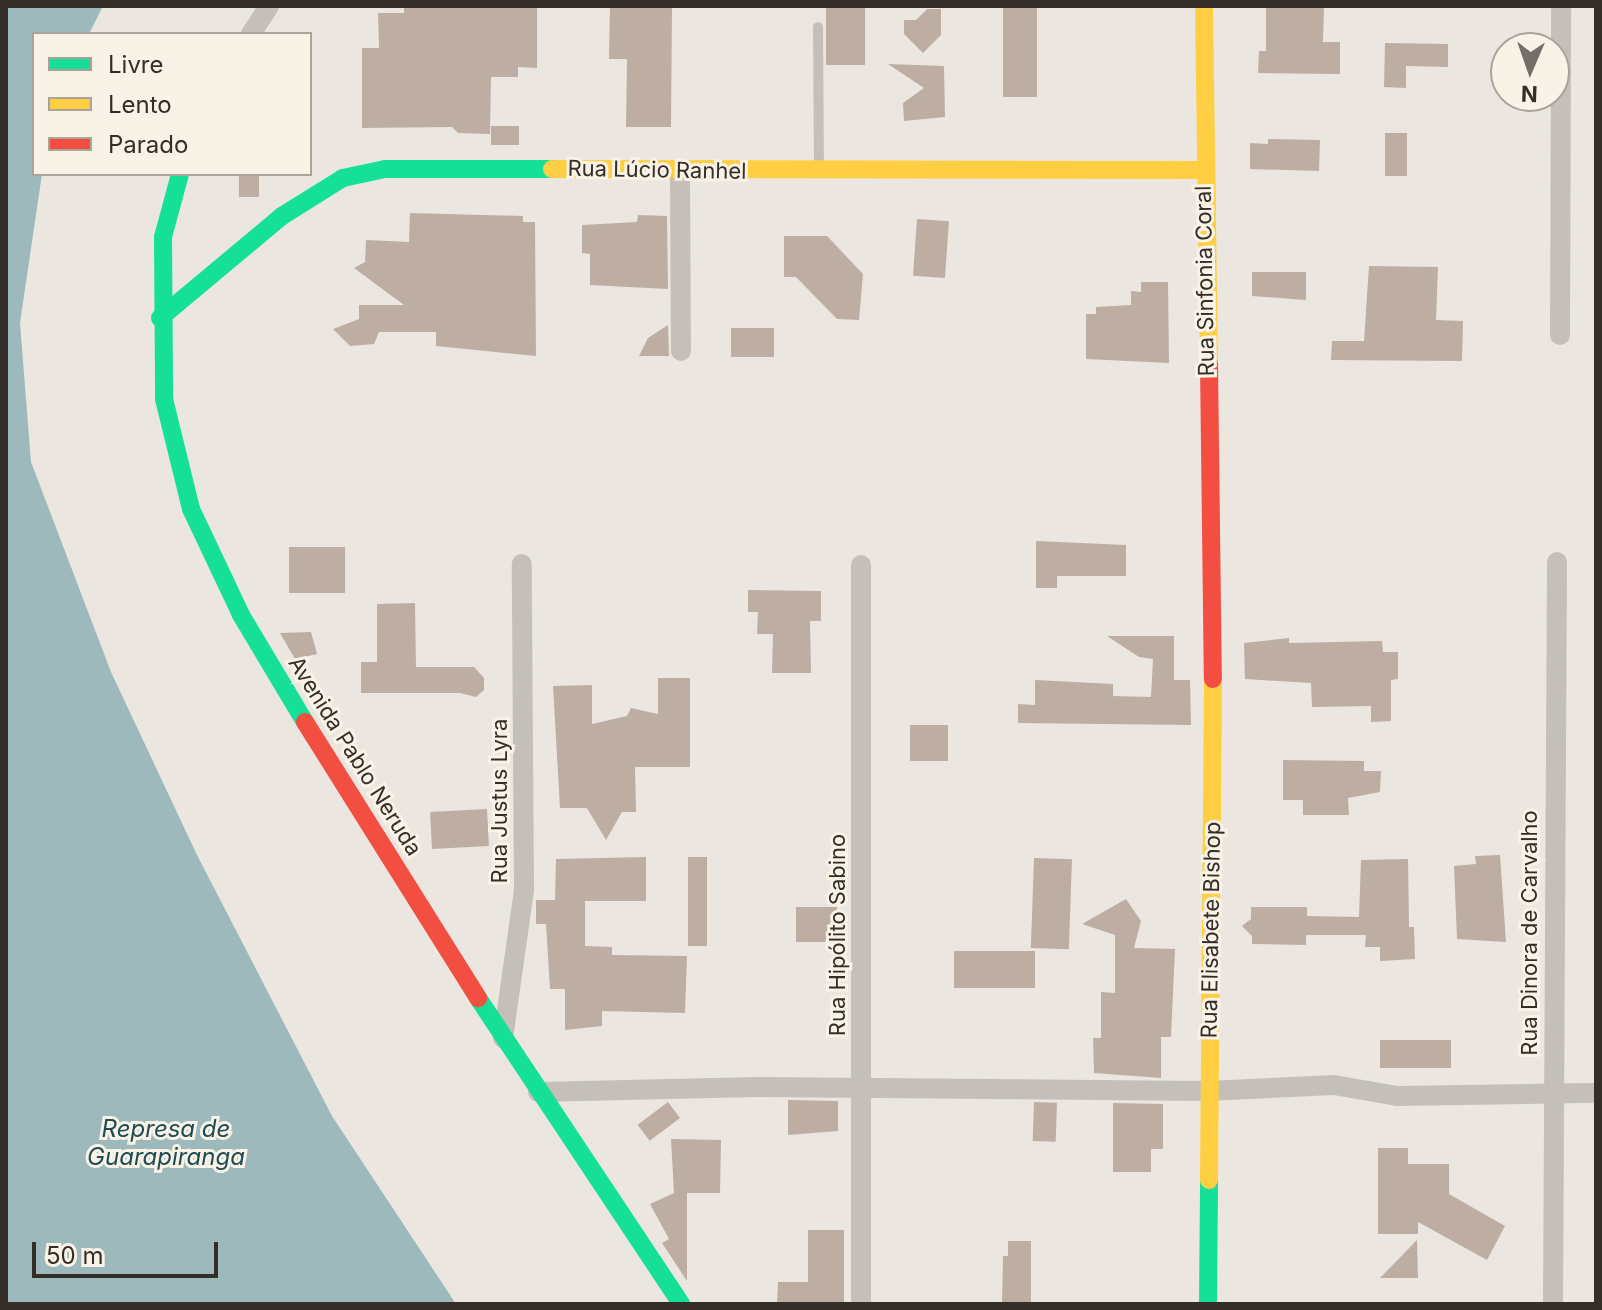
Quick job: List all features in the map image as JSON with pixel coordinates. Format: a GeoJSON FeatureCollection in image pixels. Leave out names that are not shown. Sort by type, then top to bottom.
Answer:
{"type":"FeatureCollection","features":[{"type":"Feature","properties":{"kind":"street"},"geometry":{"type":"LineString","coordinates":[[252,32],[269,6]]}},
{"type":"Feature","properties":{"kind":"street","name":"Rua Sinfonia Coral"},"geometry":{"type":"LineString","coordinates":[[1204,6],[1202,170],[1210,555]]}},
{"type":"Feature","properties":{"kind":"street"},"geometry":{"type":"LineString","coordinates":[[1560,335],[1561,6]]}},
{"type":"Feature","properties":{"kind":"street","name":"Rua Lúcio Ranhel"},"geometry":{"type":"LineString","coordinates":[[160,318],[282,216],[343,178],[425,165],[680,172],[1202,170]]}},
{"type":"Feature","properties":{"kind":"street"},"geometry":{"type":"LineString","coordinates":[[680,172],[681,351]]}},
{"type":"Feature","properties":{"kind":"street","name":"Avenida Pablo Neruda"},"geometry":{"type":"LineString","coordinates":[[179,176],[163,237],[160,318],[164,399],[176,458],[191,509],[241,615],[503,1038],[681,1304]]}},
{"type":"Feature","properties":{"kind":"street","name":"Rua Elisabete Bishop"},"geometry":{"type":"LineString","coordinates":[[1208,1304],[1210,555]]}},
{"type":"Feature","properties":{"kind":"street","name":"Rua Dinora de Carvalho"},"geometry":{"type":"LineString","coordinates":[[1553,1304],[1557,562]]}},
{"type":"Feature","properties":{"kind":"street","name":"Rua Justus Lyra"},"geometry":{"type":"LineString","coordinates":[[503,1038],[524,890],[522,564]]}},
{"type":"Feature","properties":{"kind":"street","name":"Rua Hipólito Sabino"},"geometry":{"type":"LineString","coordinates":[[861,565],[861,1304]]}},
{"type":"Feature","properties":{"kind":"street"},"geometry":{"type":"LineString","coordinates":[[538,1092],[862,1088],[1208,1091],[1334,1085],[1397,1096],[1596,1093]]}},
{"type":"Feature","properties":{"kind":"lane"},"geometry":{"type":"LineString","coordinates":[[818,27],[819,171]]}},
{"type":"Feature","properties":{"kind":"water","name":"Represa de Guarapiranga"},"geometry":{"type":"Polygon","coordinates":[[[6,6],[103,6],[90,32],[32,32],[32,176],[42,176],[20,323],[31,462],[111,672],[197,855],[332,1116],[456,1304],[6,1304],[6,6]]]}},
{"type":"Feature","properties":{"kind":"building"},"geometry":{"type":"Polygon","coordinates":[[[404,6],[537,6],[537,68],[518,67],[518,77],[491,77],[490,134],[458,133],[452,127],[362,128],[362,48],[379,48],[378,13],[404,13],[404,6]]]}},
{"type":"Feature","properties":{"kind":"building"},"geometry":{"type":"Polygon","coordinates":[[[610,6],[672,6],[671,127],[626,127],[627,59],[609,59],[610,6]]]}},
{"type":"Feature","properties":{"kind":"building"},"geometry":{"type":"Polygon","coordinates":[[[826,6],[865,6],[865,65],[826,65],[826,6]]]}},
{"type":"Feature","properties":{"kind":"building"},"geometry":{"type":"Polygon","coordinates":[[[1003,6],[1037,6],[1037,97],[1003,97],[1003,6]]]}},
{"type":"Feature","properties":{"kind":"building"},"geometry":{"type":"Polygon","coordinates":[[[1266,6],[1324,6],[1323,42],[1340,42],[1340,74],[1258,73],[1259,51],[1266,51],[1266,6]]]}},
{"type":"Feature","properties":{"kind":"building"},"geometry":{"type":"Polygon","coordinates":[[[927,9],[941,9],[941,35],[923,53],[904,34],[904,20],[916,20],[927,9]]]}},
{"type":"Feature","properties":{"kind":"building"},"geometry":{"type":"Polygon","coordinates":[[[1385,43],[1448,44],[1448,67],[1406,66],[1406,88],[1384,87],[1385,43]]]}},
{"type":"Feature","properties":{"kind":"building"},"geometry":{"type":"Polygon","coordinates":[[[888,64],[944,66],[945,117],[904,121],[903,103],[924,88],[888,64]]]}},
{"type":"Feature","properties":{"kind":"building"},"geometry":{"type":"Polygon","coordinates":[[[491,126],[519,126],[519,145],[491,145],[491,126]]]}},
{"type":"Feature","properties":{"kind":"building"},"geometry":{"type":"Polygon","coordinates":[[[1385,133],[1407,133],[1407,176],[1385,176],[1385,133]]]}},
{"type":"Feature","properties":{"kind":"building"},"geometry":{"type":"Polygon","coordinates":[[[1268,139],[1320,140],[1319,171],[1250,169],[1250,143],[1268,144],[1268,139]]]}},
{"type":"Feature","properties":{"kind":"building"},"geometry":{"type":"Polygon","coordinates":[[[239,176],[259,176],[259,197],[239,197],[239,176]]]}},
{"type":"Feature","properties":{"kind":"building"},"geometry":{"type":"Polygon","coordinates":[[[410,213],[523,216],[523,222],[535,222],[536,356],[436,346],[436,332],[379,332],[374,344],[350,346],[333,329],[359,319],[359,305],[404,305],[354,268],[365,262],[366,240],[409,242],[410,213]]]}},
{"type":"Feature","properties":{"kind":"building"},"geometry":{"type":"Polygon","coordinates":[[[638,215],[667,216],[668,289],[590,285],[590,254],[582,253],[582,225],[637,222],[638,215]]]}},
{"type":"Feature","properties":{"kind":"building"},"geometry":{"type":"Polygon","coordinates":[[[917,219],[949,221],[945,278],[913,276],[917,219]]]}},
{"type":"Feature","properties":{"kind":"building"},"geometry":{"type":"Polygon","coordinates":[[[784,236],[827,236],[863,274],[859,320],[837,319],[796,277],[784,277],[784,236]]]}},
{"type":"Feature","properties":{"kind":"building"},"geometry":{"type":"Polygon","coordinates":[[[1369,266],[1438,267],[1436,320],[1463,321],[1462,361],[1331,360],[1332,341],[1364,341],[1369,266]]]}},
{"type":"Feature","properties":{"kind":"building"},"geometry":{"type":"Polygon","coordinates":[[[1252,272],[1306,272],[1306,300],[1252,296],[1252,272]]]}},
{"type":"Feature","properties":{"kind":"building"},"geometry":{"type":"Polygon","coordinates":[[[1141,282],[1168,282],[1169,363],[1086,359],[1086,314],[1096,314],[1096,307],[1131,305],[1131,291],[1141,292],[1141,282]]]}},
{"type":"Feature","properties":{"kind":"building"},"geometry":{"type":"Polygon","coordinates":[[[668,325],[669,356],[639,356],[648,338],[668,325]]]}},
{"type":"Feature","properties":{"kind":"building"},"geometry":{"type":"Polygon","coordinates":[[[731,328],[774,328],[774,357],[731,357],[731,328]]]}},
{"type":"Feature","properties":{"kind":"building"},"geometry":{"type":"Polygon","coordinates":[[[1036,541],[1126,545],[1126,576],[1057,576],[1057,588],[1036,588],[1036,541]]]}},
{"type":"Feature","properties":{"kind":"building"},"geometry":{"type":"Polygon","coordinates":[[[289,547],[345,547],[345,593],[289,593],[289,547]]]}},
{"type":"Feature","properties":{"kind":"building"},"geometry":{"type":"Polygon","coordinates":[[[748,590],[821,591],[821,621],[810,621],[811,673],[772,673],[773,634],[757,634],[758,612],[748,612],[748,590]]]}},
{"type":"Feature","properties":{"kind":"building"},"geometry":{"type":"Polygon","coordinates":[[[415,603],[416,667],[474,667],[484,678],[484,690],[476,697],[460,693],[361,693],[361,662],[377,662],[377,604],[415,603]]]}},
{"type":"Feature","properties":{"kind":"building"},"geometry":{"type":"Polygon","coordinates":[[[311,632],[317,654],[295,659],[280,633],[311,632]]]}},
{"type":"Feature","properties":{"kind":"building"},"geometry":{"type":"Polygon","coordinates":[[[1107,636],[1174,636],[1174,680],[1190,680],[1191,725],[1018,723],[1018,704],[1035,705],[1035,680],[1113,684],[1113,696],[1151,697],[1153,659],[1139,657],[1107,636]]]}},
{"type":"Feature","properties":{"kind":"building"},"geometry":{"type":"Polygon","coordinates":[[[1289,638],[1289,643],[1382,641],[1383,652],[1398,652],[1398,679],[1391,680],[1391,721],[1371,722],[1371,706],[1312,707],[1311,683],[1245,679],[1244,643],[1289,638]]]}},
{"type":"Feature","properties":{"kind":"building"},"geometry":{"type":"Polygon","coordinates":[[[658,678],[690,678],[690,767],[635,767],[636,812],[622,812],[606,840],[587,808],[560,808],[553,686],[592,685],[592,724],[627,716],[631,708],[658,714],[658,678]]]}},
{"type":"Feature","properties":{"kind":"building"},"geometry":{"type":"Polygon","coordinates":[[[910,725],[948,725],[948,761],[910,761],[910,725]]]}},
{"type":"Feature","properties":{"kind":"building"},"geometry":{"type":"Polygon","coordinates":[[[1283,760],[1364,761],[1364,771],[1381,771],[1380,792],[1348,798],[1349,815],[1303,815],[1303,800],[1283,800],[1283,760]]]}},
{"type":"Feature","properties":{"kind":"building"},"geometry":{"type":"Polygon","coordinates":[[[487,809],[489,846],[432,849],[430,812],[487,809]]]}},
{"type":"Feature","properties":{"kind":"building"},"geometry":{"type":"Polygon","coordinates":[[[1500,855],[1506,942],[1457,939],[1454,866],[1476,864],[1475,856],[1500,855]]]}},
{"type":"Feature","properties":{"kind":"building"},"geometry":{"type":"Polygon","coordinates":[[[646,857],[646,901],[585,901],[585,946],[612,947],[612,955],[687,956],[685,1013],[602,1011],[602,1026],[565,1030],[565,989],[550,989],[546,924],[536,924],[536,900],[555,900],[556,859],[646,857]]]}},
{"type":"Feature","properties":{"kind":"building"},"geometry":{"type":"Polygon","coordinates":[[[688,857],[707,857],[707,946],[688,946],[688,857]]]}},
{"type":"Feature","properties":{"kind":"building"},"geometry":{"type":"Polygon","coordinates":[[[1034,858],[1072,859],[1069,949],[1031,948],[1034,858]]]}},
{"type":"Feature","properties":{"kind":"building"},"geometry":{"type":"Polygon","coordinates":[[[1408,859],[1409,927],[1414,927],[1415,959],[1380,961],[1380,947],[1365,947],[1366,935],[1306,935],[1306,945],[1252,944],[1252,936],[1242,926],[1251,919],[1251,907],[1307,907],[1307,916],[1359,917],[1361,860],[1408,859]]]}},
{"type":"Feature","properties":{"kind":"building"},"geometry":{"type":"Polygon","coordinates":[[[1126,899],[1141,921],[1134,948],[1175,949],[1171,1037],[1161,1037],[1161,1078],[1094,1073],[1093,1038],[1101,1038],[1101,992],[1115,993],[1115,935],[1082,924],[1126,899]]]}},
{"type":"Feature","properties":{"kind":"building"},"geometry":{"type":"Polygon","coordinates":[[[796,907],[837,907],[837,942],[796,942],[796,907]]]}},
{"type":"Feature","properties":{"kind":"building"},"geometry":{"type":"Polygon","coordinates":[[[954,951],[1035,951],[1035,988],[954,988],[954,951]]]}},
{"type":"Feature","properties":{"kind":"building"},"geometry":{"type":"Polygon","coordinates":[[[1380,1040],[1451,1040],[1451,1068],[1380,1068],[1380,1040]]]}},
{"type":"Feature","properties":{"kind":"building"},"geometry":{"type":"Polygon","coordinates":[[[788,1100],[838,1101],[838,1131],[788,1135],[788,1100]]]}},
{"type":"Feature","properties":{"kind":"building"},"geometry":{"type":"Polygon","coordinates":[[[668,1102],[680,1118],[650,1141],[638,1125],[668,1102]]]}},
{"type":"Feature","properties":{"kind":"building"},"geometry":{"type":"Polygon","coordinates":[[[1034,1102],[1057,1103],[1056,1142],[1033,1141],[1034,1102]]]}},
{"type":"Feature","properties":{"kind":"building"},"geometry":{"type":"Polygon","coordinates":[[[1113,1103],[1163,1104],[1163,1149],[1151,1149],[1151,1172],[1113,1172],[1113,1103]]]}},
{"type":"Feature","properties":{"kind":"building"},"geometry":{"type":"Polygon","coordinates":[[[671,1139],[721,1140],[720,1193],[687,1193],[687,1281],[662,1243],[669,1239],[650,1204],[674,1193],[671,1139]]]}},
{"type":"Feature","properties":{"kind":"building"},"geometry":{"type":"Polygon","coordinates":[[[1378,1148],[1408,1148],[1408,1164],[1449,1164],[1449,1194],[1505,1226],[1487,1260],[1418,1222],[1418,1234],[1378,1234],[1378,1148]]]}},
{"type":"Feature","properties":{"kind":"building"},"geometry":{"type":"Polygon","coordinates":[[[808,1230],[844,1230],[844,1304],[777,1304],[778,1282],[808,1282],[808,1230]]]}},
{"type":"Feature","properties":{"kind":"building"},"geometry":{"type":"Polygon","coordinates":[[[1417,1240],[1418,1278],[1380,1278],[1417,1240]]]}},
{"type":"Feature","properties":{"kind":"building"},"geometry":{"type":"Polygon","coordinates":[[[1008,1241],[1031,1241],[1031,1304],[1002,1304],[1003,1256],[1008,1256],[1008,1241]]]}},
{"type":"Feature","properties":{"kind":"traffic: fast"},"geometry":{"type":"LineString","coordinates":[[160,318],[282,216],[343,178],[385,169],[552,169]]}},
{"type":"Feature","properties":{"kind":"traffic: fast"},"geometry":{"type":"LineString","coordinates":[[179,176],[163,237],[164,399],[191,509],[241,615],[305,722]]}},
{"type":"Feature","properties":{"kind":"traffic: fast"},"geometry":{"type":"LineString","coordinates":[[478,998],[681,1304]]}},
{"type":"Feature","properties":{"kind":"traffic: fast"},"geometry":{"type":"LineString","coordinates":[[1208,1304],[1209,1180]]}},
{"type":"Feature","properties":{"kind":"traffic: slow"},"geometry":{"type":"LineString","coordinates":[[1204,6],[1209,364]]}},
{"type":"Feature","properties":{"kind":"traffic: slow"},"geometry":{"type":"LineString","coordinates":[[552,169],[1202,170]]}},
{"type":"Feature","properties":{"kind":"traffic: slow"},"geometry":{"type":"LineString","coordinates":[[1209,1180],[1213,679]]}},
{"type":"Feature","properties":{"kind":"traffic: jam"},"geometry":{"type":"LineString","coordinates":[[1209,364],[1213,679]]}},
{"type":"Feature","properties":{"kind":"traffic: jam"},"geometry":{"type":"LineString","coordinates":[[305,722],[478,998]]}}]}
